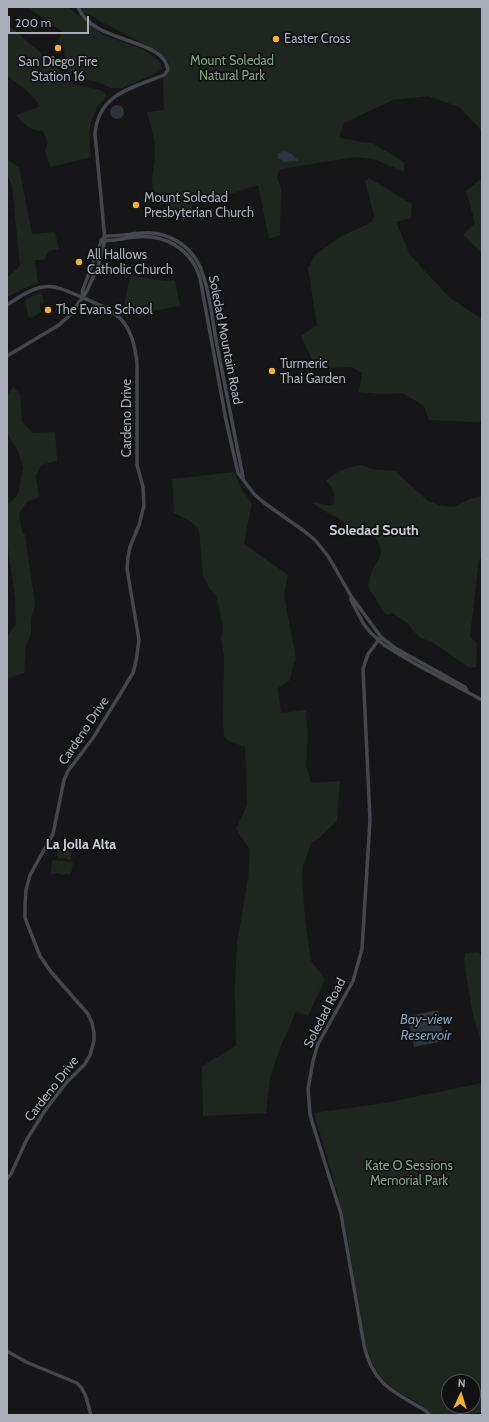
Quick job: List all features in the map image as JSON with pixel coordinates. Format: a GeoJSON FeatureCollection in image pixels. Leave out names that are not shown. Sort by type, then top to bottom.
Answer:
{"type":"FeatureCollection","features":[{"type":"Feature","properties":{"kind":"street"},"geometry":{"type":"LineString","coordinates":[[7,356],[59,325],[72,314],[82,297],[83,289],[103,239],[95,134],[97,119],[106,104],[117,94],[166,74],[168,70],[166,63],[158,54],[129,40],[112,36],[91,25],[83,17],[78,7]]}},
{"type":"Feature","properties":{"kind":"street","name":"Soledad Mountain Road"},"geometry":{"type":"LineString","coordinates":[[103,239],[148,232],[164,235],[176,240],[187,248],[200,266],[207,292],[243,478],[254,494],[263,502],[315,540],[328,556],[351,596],[351,600],[363,623],[391,650],[482,700]]}},
{"type":"Feature","properties":{"kind":"street","name":"Cardeno Drive"},"geometry":{"type":"LineString","coordinates":[[7,305],[26,293],[43,287],[62,289],[106,307],[121,319],[129,330],[136,351],[137,465],[143,487],[144,506],[139,525],[130,547],[127,569],[139,640],[135,667],[127,683],[93,738],[68,771],[64,780],[53,834],[49,844],[33,870],[26,890],[25,918],[40,956],[51,972],[88,1014],[94,1033],[92,1050],[85,1064],[66,1083],[44,1112],[27,1139],[11,1174],[7,1179]]}},
{"type":"Feature","properties":{"kind":"street","name":"Soledad Road"},"geometry":{"type":"LineString","coordinates":[[380,639],[368,654],[363,669],[370,820],[362,949],[353,981],[316,1049],[310,1070],[308,1090],[312,1125],[341,1214],[364,1345],[370,1364],[382,1383],[389,1389],[426,1411],[430,1415]]}},
{"type":"Feature","properties":{"kind":"street"},"geometry":{"type":"LineString","coordinates":[[7,1351],[26,1362],[77,1383],[83,1388],[87,1396],[91,1415]]}},
{"type":"Feature","properties":{"kind":"green space"},"geometry":{"type":"Polygon","coordinates":[[[26,7],[68,7],[104,35],[144,50],[161,63],[162,70],[123,88],[111,88],[71,75],[65,68],[64,47],[56,43],[63,32],[26,7]]]}},
{"type":"Feature","properties":{"kind":"green space","name":"Mount Soledad Natural Park"},"geometry":{"type":"Polygon","coordinates":[[[81,7],[482,7],[482,131],[459,107],[428,96],[393,100],[344,123],[339,137],[374,144],[404,162],[404,172],[374,159],[355,157],[281,169],[277,178],[281,188],[280,235],[269,239],[258,185],[192,206],[192,214],[167,214],[168,206],[160,199],[152,185],[155,146],[147,112],[164,110],[163,77],[169,62],[156,50],[83,12],[81,7]]]}},
{"type":"Feature","properties":{"kind":"green space"},"geometry":{"type":"Polygon","coordinates":[[[7,24],[54,64],[64,77],[74,84],[101,90],[106,94],[106,97],[96,112],[91,125],[91,157],[50,167],[45,151],[48,143],[43,131],[35,130],[28,126],[16,115],[40,106],[33,97],[7,76],[7,24]]]}},
{"type":"Feature","properties":{"kind":"green space"},"geometry":{"type":"Polygon","coordinates":[[[7,160],[19,167],[32,234],[55,232],[59,249],[49,251],[44,260],[35,260],[38,283],[7,297],[7,278],[20,266],[12,186],[7,174],[7,160]]]}},
{"type":"Feature","properties":{"kind":"green space"},"geometry":{"type":"Polygon","coordinates":[[[369,178],[412,204],[411,218],[396,222],[410,255],[450,298],[482,319],[482,422],[429,420],[424,406],[402,393],[383,394],[359,392],[362,373],[351,367],[331,368],[313,362],[301,336],[317,325],[308,268],[316,254],[342,236],[372,222],[374,216],[365,181],[369,178]]]}},
{"type":"Feature","properties":{"kind":"green space"},"geometry":{"type":"Polygon","coordinates":[[[482,178],[482,253],[463,235],[475,223],[466,191],[482,178]]]}},
{"type":"Feature","properties":{"kind":"green space"},"geometry":{"type":"Polygon","coordinates":[[[130,276],[165,281],[175,280],[180,306],[135,314],[134,309],[124,305],[130,276]]]}},
{"type":"Feature","properties":{"kind":"green space"},"geometry":{"type":"Polygon","coordinates":[[[42,293],[44,303],[40,304],[41,312],[32,318],[28,317],[25,300],[42,293]]]}},
{"type":"Feature","properties":{"kind":"green space"},"geometry":{"type":"Polygon","coordinates":[[[13,387],[20,394],[22,422],[33,433],[55,432],[57,461],[41,465],[36,476],[39,497],[27,502],[19,514],[22,532],[25,535],[35,605],[31,619],[31,633],[26,647],[24,673],[7,679],[7,638],[16,622],[15,597],[7,541],[7,500],[9,504],[18,494],[23,468],[18,451],[7,433],[7,396],[13,387]]]}},
{"type":"Feature","properties":{"kind":"green space"},"geometry":{"type":"Polygon","coordinates":[[[362,465],[372,469],[395,471],[428,501],[442,506],[455,507],[470,499],[482,496],[482,558],[479,560],[470,636],[477,644],[476,667],[470,668],[432,642],[421,638],[413,631],[409,624],[392,613],[387,615],[383,611],[368,586],[371,573],[381,554],[380,546],[376,538],[365,533],[355,532],[338,518],[311,502],[333,505],[334,492],[326,481],[342,470],[362,465]]]}},
{"type":"Feature","properties":{"kind":"green space"},"geometry":{"type":"Polygon","coordinates":[[[234,472],[243,492],[252,503],[244,544],[288,575],[284,595],[296,659],[290,680],[278,688],[281,713],[306,710],[308,737],[306,765],[311,783],[340,781],[337,821],[318,839],[312,842],[303,865],[302,877],[305,919],[311,961],[325,979],[308,1016],[296,1012],[280,1048],[270,1077],[266,1113],[203,1116],[202,1066],[236,1046],[235,988],[237,942],[248,879],[250,850],[236,829],[247,805],[245,747],[229,741],[224,736],[224,655],[221,638],[223,628],[217,597],[209,588],[203,576],[199,529],[189,520],[174,513],[172,479],[234,472]]]}},
{"type":"Feature","properties":{"kind":"green space"},"geometry":{"type":"Polygon","coordinates":[[[59,844],[72,846],[70,860],[57,857],[59,844]]]}},
{"type":"Feature","properties":{"kind":"green space"},"geometry":{"type":"Polygon","coordinates":[[[53,860],[72,862],[71,874],[52,874],[53,860]]]}},
{"type":"Feature","properties":{"kind":"green space"},"geometry":{"type":"Polygon","coordinates":[[[478,952],[482,955],[482,1046],[473,1015],[464,963],[465,954],[478,952]]]}},
{"type":"Feature","properties":{"kind":"green space","name":"Kate O Sessions Memorial Park"},"geometry":{"type":"Polygon","coordinates":[[[482,1083],[482,1412],[481,1374],[441,1374],[441,1414],[471,1414],[433,1415],[423,1406],[394,1388],[382,1378],[373,1364],[366,1346],[345,1224],[314,1113],[385,1103],[482,1083]]]}},
{"type":"Feature","properties":{"kind":"water"},"geometry":{"type":"Polygon","coordinates":[[[114,105],[120,105],[124,109],[124,115],[120,119],[114,119],[110,115],[110,109],[114,105]]]}},
{"type":"Feature","properties":{"kind":"water"},"geometry":{"type":"Polygon","coordinates":[[[283,151],[290,153],[298,161],[285,162],[278,158],[278,154],[283,151]]]}},
{"type":"Feature","properties":{"kind":"water","name":"Bay-view Reservoir"},"geometry":{"type":"Polygon","coordinates":[[[438,1010],[444,1041],[414,1047],[408,1016],[438,1010]]]}},
{"type":"Feature","properties":{"kind":"place","name":"Easter Cross"},"geometry":{"type":"Point","coordinates":[276,39]}},
{"type":"Feature","properties":{"kind":"place","name":"San Diego Fire Station 16"},"geometry":{"type":"Point","coordinates":[58,48]}},
{"type":"Feature","properties":{"kind":"place","name":"Mount Soledad Presbyterian Church"},"geometry":{"type":"Point","coordinates":[136,205]}},
{"type":"Feature","properties":{"kind":"place","name":"All Hallows Catholic Church"},"geometry":{"type":"Point","coordinates":[79,262]}},
{"type":"Feature","properties":{"kind":"place","name":"The Evans School"},"geometry":{"type":"Point","coordinates":[48,310]}},
{"type":"Feature","properties":{"kind":"place","name":"Turmeric Thai Garden"},"geometry":{"type":"Point","coordinates":[272,371]}},
{"type":"Feature","properties":{"kind":"district","name":"Soledad South"},"geometry":{"type":"Point","coordinates":[374,531]}},
{"type":"Feature","properties":{"kind":"district","name":"La Jolla Alta"},"geometry":{"type":"Point","coordinates":[81,845]}}]}
